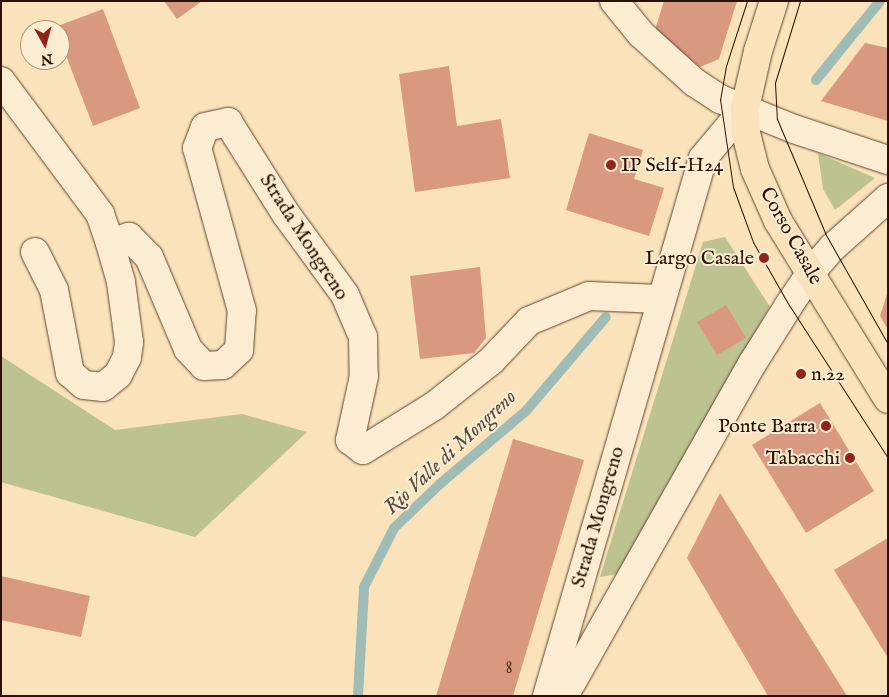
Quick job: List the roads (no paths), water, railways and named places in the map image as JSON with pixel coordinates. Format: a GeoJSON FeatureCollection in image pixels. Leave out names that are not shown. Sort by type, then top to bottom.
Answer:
{"type":"FeatureCollection","features":[{"type":"Feature","properties":{"kind":"main road","name":"Corso Casale"},"geometry":{"type":"LineString","coordinates":[[774,1],[758,51],[745,108],[746,133],[755,169],[778,221],[888,399]]}},
{"type":"Feature","properties":{"kind":"street"},"geometry":{"type":"LineString","coordinates":[[614,1],[641,34],[694,82],[720,99],[888,160]]}},
{"type":"Feature","properties":{"kind":"street"},"geometry":{"type":"LineString","coordinates":[[1,81],[100,214],[110,243],[121,282],[129,342],[127,357],[118,375],[103,387],[84,385],[70,373],[54,290],[35,252]]}},
{"type":"Feature","properties":{"kind":"street"},"geometry":{"type":"LineString","coordinates":[[659,299],[703,158],[745,108]]}},
{"type":"Feature","properties":{"kind":"street","name":"Strada Mongreno"},"geometry":{"type":"LineString","coordinates":[[110,243],[129,237],[148,257],[188,349],[204,366],[223,365],[239,350],[242,311],[197,148],[205,127],[228,122],[286,214],[345,295],[363,337],[364,376],[350,440],[363,450],[434,406],[492,361],[529,321],[590,296],[659,299],[547,696]]}},
{"type":"Feature","properties":{"kind":"street"},"geometry":{"type":"LineString","coordinates":[[564,696],[752,364],[811,272],[845,235],[888,198]]}},
{"type":"Feature","properties":{"kind":"waterway","name":"Rio Valle di Mongreno"},"geometry":{"type":"LineString","coordinates":[[816,80],[880,1]]}},
{"type":"Feature","properties":{"kind":"waterway","name":"Rio Valle di Mongreno"},"geometry":{"type":"LineString","coordinates":[[358,696],[364,587],[394,528],[441,483],[526,411],[606,317]]}},
{"type":"Feature","properties":{"kind":"tram line"},"geometry":{"type":"LineString","coordinates":[[747,1],[726,66],[720,99],[733,187],[753,242],[789,305],[888,458]]}},
{"type":"Feature","properties":{"kind":"tram line"},"geometry":{"type":"LineString","coordinates":[[800,1],[775,83],[777,119],[826,235],[888,344]]}},
{"type":"Feature","properties":{"kind":"place","name":"IP Self-H24"},"geometry":{"type":"Point","coordinates":[611,165]}},
{"type":"Feature","properties":{"kind":"place","name":"Largo Casale"},"geometry":{"type":"Point","coordinates":[764,258]}},
{"type":"Feature","properties":{"kind":"place","name":"n.22"},"geometry":{"type":"Point","coordinates":[801,374]}},
{"type":"Feature","properties":{"kind":"place","name":"Ponte Barra"},"geometry":{"type":"Point","coordinates":[826,426]}},
{"type":"Feature","properties":{"kind":"place","name":"Tabacchi"},"geometry":{"type":"Point","coordinates":[850,458]}}]}
